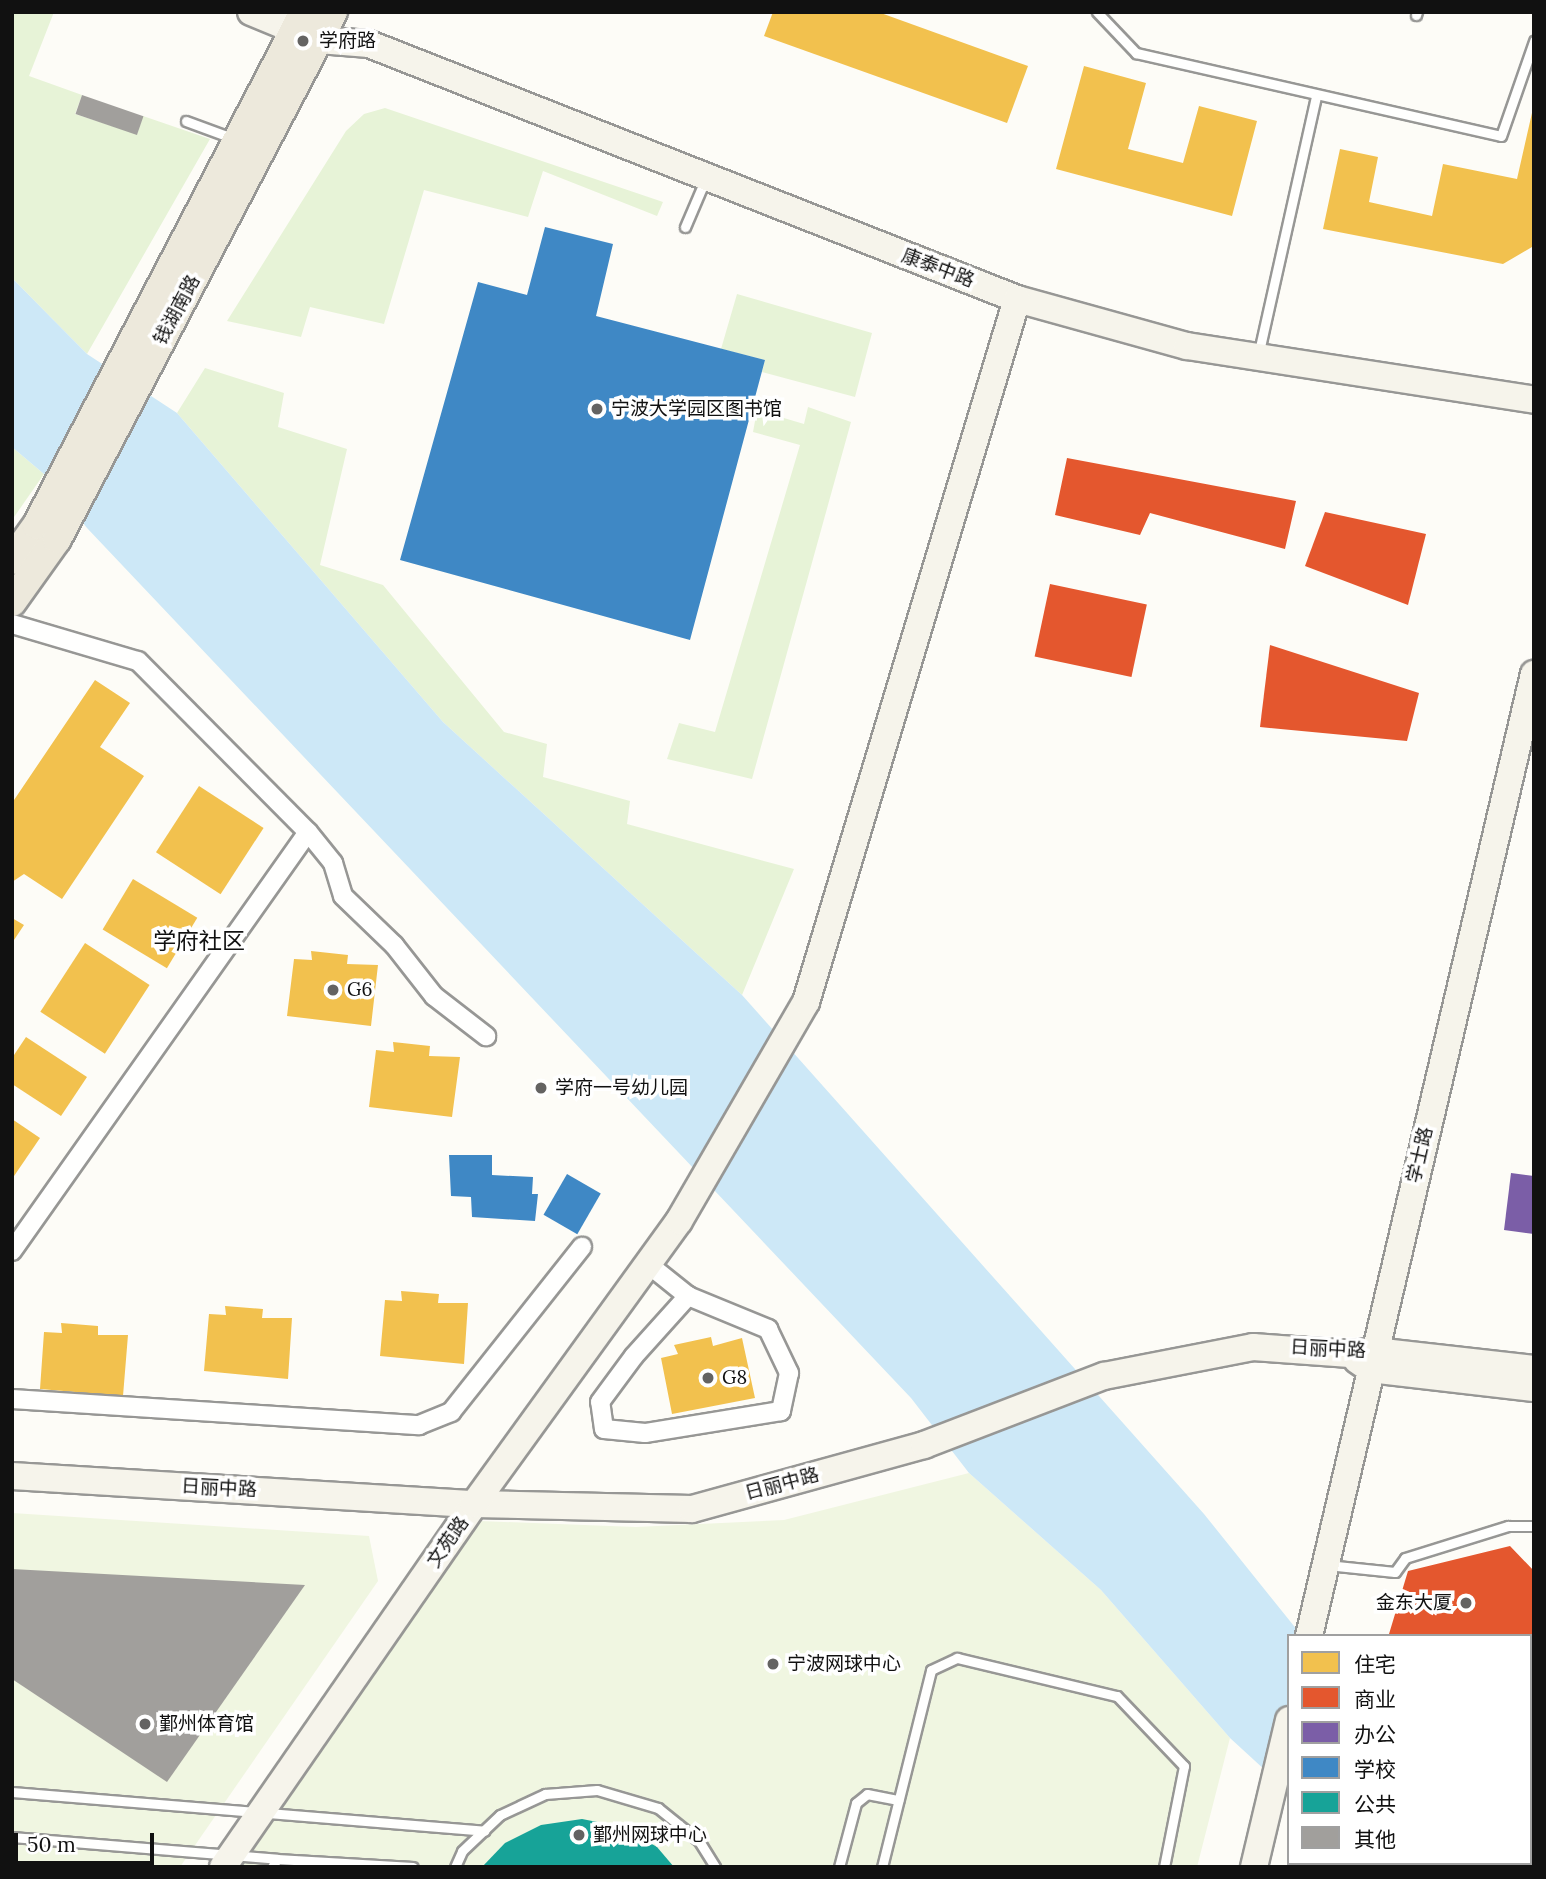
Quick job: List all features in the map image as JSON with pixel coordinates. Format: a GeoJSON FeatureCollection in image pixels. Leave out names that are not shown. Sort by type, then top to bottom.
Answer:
{"type":"FeatureCollection","features":[{"type":"Feature","properties":{"kind":"main road","name":"钱湖南路"},"geometry":{"type":"LineString","coordinates":[[140,354],[237,140],[306,27],[333,12]]}},
{"type":"Feature","properties":{"kind":"main road","name":"钱湖南路"},"geometry":{"type":"LineString","coordinates":[[12,602],[306,27]]}},
{"type":"Feature","properties":{"kind":"main road","name":"钱湖南路"},"geometry":{"type":"LineString","coordinates":[[12,560],[47,532]]}},
{"type":"Feature","properties":{"kind":"street"},"geometry":{"type":"LineString","coordinates":[[251,12],[369,44]]}},
{"type":"Feature","properties":{"kind":"street"},"geometry":{"type":"LineString","coordinates":[[340,12],[369,44]]}},
{"type":"Feature","properties":{"kind":"street","name":"康泰中路"},"geometry":{"type":"LineString","coordinates":[[369,44],[1017,299],[1187,346],[1534,400]]}},
{"type":"Feature","properties":{"kind":"street","name":"文苑路"},"geometry":{"type":"LineString","coordinates":[[227,1862],[474,1504],[678,1222],[806,1002],[1017,299]]}},
{"type":"Feature","properties":{"kind":"street"},"geometry":{"type":"LineString","coordinates":[[12,624],[138,661],[308,832],[333,863],[344,896],[394,945],[434,996],[486,1036]]}},
{"type":"Feature","properties":{"kind":"street","name":"学士路"},"geometry":{"type":"LineString","coordinates":[[1311,1627],[1326,1564],[1365,1358],[1534,674]]}},
{"type":"Feature","properties":{"kind":"street"},"geometry":{"type":"LineString","coordinates":[[12,1251],[308,832]]}},
{"type":"Feature","properties":{"kind":"street"},"geometry":{"type":"LineString","coordinates":[[12,1399],[419,1425],[451,1412],[582,1247]]}},
{"type":"Feature","properties":{"kind":"street"},"geometry":{"type":"LineString","coordinates":[[648,1264],[688,1296],[768,1329],[789,1373],[781,1411],[645,1433],[604,1429],[600,1402],[634,1356],[688,1296]]}},
{"type":"Feature","properties":{"kind":"street","name":"日丽中路"},"geometry":{"type":"LineString","coordinates":[[12,1476],[474,1504],[692,1509],[924,1445],[1104,1376],[1254,1347],[1365,1358],[1534,1369]]}},
{"type":"Feature","properties":{"kind":"street"},"geometry":{"type":"LineString","coordinates":[[1365,1358],[1534,1388]]}},
{"type":"Feature","properties":{"kind":"street"},"geometry":{"type":"LineString","coordinates":[[1254,1867],[1287,1728]]}},
{"type":"Feature","properties":{"kind":"lane"},"geometry":{"type":"LineString","coordinates":[[1097,12],[1136,53],[1501,136],[1534,41]]}},
{"type":"Feature","properties":{"kind":"lane"},"geometry":{"type":"LineString","coordinates":[[1258,357],[1316,96]]}},
{"type":"Feature","properties":{"kind":"lane"},"geometry":{"type":"LineString","coordinates":[[186,121],[237,140]]}},
{"type":"Feature","properties":{"kind":"lane"},"geometry":{"type":"LineString","coordinates":[[685,227],[707,177]]}},
{"type":"Feature","properties":{"kind":"lane"},"geometry":{"type":"LineString","coordinates":[[1326,1564],[1395,1572],[1405,1559],[1508,1526],[1534,1526]]}},
{"type":"Feature","properties":{"kind":"lane"},"geometry":{"type":"LineString","coordinates":[[882,1867],[931,1670],[957,1658],[1117,1696],[1184,1766],[1164,1867]]}},
{"type":"Feature","properties":{"kind":"lane"},"geometry":{"type":"LineString","coordinates":[[455,1867],[462,1851],[500,1815],[545,1794],[597,1790],[658,1808],[699,1841],[715,1867]]}},
{"type":"Feature","properties":{"kind":"lane"},"geometry":{"type":"LineString","coordinates":[[12,1792],[484,1831]]}},
{"type":"Feature","properties":{"kind":"lane"},"geometry":{"type":"LineString","coordinates":[[839,1867],[856,1803],[867,1794],[898,1800]]}},
{"type":"Feature","properties":{"kind":"lane"},"geometry":{"type":"LineString","coordinates":[[12,1837],[227,1862],[413,1867]]}},
{"type":"Feature","properties":{"kind":"green space"},"geometry":{"type":"Polygon","coordinates":[[[12,12],[54,12],[29,76],[82,95],[75,114],[137,134],[143,116],[210,139],[87,354],[12,278],[12,12]]]}},
{"type":"Feature","properties":{"kind":"green space"},"geometry":{"type":"Polygon","coordinates":[[[385,108],[663,202],[657,216],[543,171],[528,217],[424,190],[384,324],[310,307],[301,337],[227,321],[346,131],[364,114],[385,108]]]}},
{"type":"Feature","properties":{"kind":"green space"},"geometry":{"type":"Polygon","coordinates":[[[737,294],[872,333],[855,397],[762,372],[765,360],[721,349],[737,294]]]}},
{"type":"Feature","properties":{"kind":"green space"},"geometry":{"type":"Polygon","coordinates":[[[205,368],[284,393],[278,427],[347,449],[320,565],[383,585],[504,732],[547,744],[543,777],[630,801],[627,824],[794,869],[742,995],[443,722],[177,413],[205,368]]]}},
{"type":"Feature","properties":{"kind":"green space"},"geometry":{"type":"Polygon","coordinates":[[[808,407],[851,422],[752,779],[667,759],[679,723],[715,732],[800,445],[753,432],[757,410],[804,424],[808,407]]]}},
{"type":"Feature","properties":{"kind":"green space"},"geometry":{"type":"Polygon","coordinates":[[[12,447],[44,474],[12,520],[12,447]]]}},
{"type":"Feature","properties":{"kind":"green space","name":"宁波网球中心"},"geometry":{"type":"Polygon","coordinates":[[[969,1473],[1101,1590],[1230,1738],[1197,1867],[242,1867],[480,1521],[636,1527],[784,1520],[969,1473]]]}},
{"type":"Feature","properties":{"kind":"green space","name":"鄞州体育馆"},"geometry":{"type":"Polygon","coordinates":[[[12,1513],[369,1536],[378,1581],[180,1867],[12,1867],[12,1513]]]}},
{"type":"Feature","properties":{"kind":"water"},"geometry":{"type":"Polygon","coordinates":[[[12,278],[87,354],[177,413],[443,722],[742,995],[1204,1514],[1300,1634],[1287,1634],[1287,1790],[1230,1738],[1101,1590],[969,1473],[911,1398],[87,528],[44,474],[12,447],[12,278]]]}},
{"type":"Feature","properties":{"kind":"water"},"geometry":{"type":"Polygon","coordinates":[[[1367,1865],[1486,1865],[1486,1867],[1367,1865]]]}},
{"type":"Feature","properties":{"kind":"building: 住宅"},"geometry":{"type":"Polygon","coordinates":[[[773,12],[878,12],[1028,66],[1007,123],[764,36],[773,12]]]}},
{"type":"Feature","properties":{"kind":"building: 住宅"},"geometry":{"type":"Polygon","coordinates":[[[1084,66],[1146,83],[1128,149],[1183,163],[1199,106],[1257,121],[1232,216],[1056,169],[1084,66]]]}},
{"type":"Feature","properties":{"kind":"building: 住宅"},"geometry":{"type":"Polygon","coordinates":[[[1534,104],[1532,247],[1503,264],[1323,229],[1340,149],[1378,157],[1369,202],[1432,216],[1443,164],[1517,179],[1534,104]]]}},
{"type":"Feature","properties":{"kind":"building: 住宅"},"geometry":{"type":"Polygon","coordinates":[[[95,680],[130,703],[100,747],[144,776],[62,899],[24,874],[12,882],[12,803],[95,680]]]}},
{"type":"Feature","properties":{"kind":"building: 住宅"},"geometry":{"type":"Polygon","coordinates":[[[199,786],[264,828],[221,894],[156,852],[199,786]]]}},
{"type":"Feature","properties":{"kind":"building: 住宅"},"geometry":{"type":"Polygon","coordinates":[[[133,879],[197,918],[167,968],[103,930],[133,879]]]}},
{"type":"Feature","properties":{"kind":"building: 住宅"},"geometry":{"type":"Polygon","coordinates":[[[12,918],[24,925],[12,943],[12,918]]]}},
{"type":"Feature","properties":{"kind":"building: 住宅"},"geometry":{"type":"Polygon","coordinates":[[[85,943],[150,985],[105,1054],[40,1012],[85,943]]]}},
{"type":"Feature","properties":{"kind":"building: 住宅","name":"G6"},"geometry":{"type":"Polygon","coordinates":[[[311,951],[348,955],[347,964],[378,965],[371,1026],[287,1016],[294,959],[312,960],[311,951]]]}},
{"type":"Feature","properties":{"kind":"building: 住宅"},"geometry":{"type":"Polygon","coordinates":[[[26,1037],[87,1077],[61,1116],[12,1084],[12,1058],[26,1037]]]}},
{"type":"Feature","properties":{"kind":"building: 住宅"},"geometry":{"type":"Polygon","coordinates":[[[393,1042],[430,1046],[429,1056],[460,1057],[452,1117],[369,1107],[376,1050],[394,1052],[393,1042]]]}},
{"type":"Feature","properties":{"kind":"building: 住宅"},"geometry":{"type":"Polygon","coordinates":[[[12,1119],[40,1138],[12,1179],[12,1119]]]}},
{"type":"Feature","properties":{"kind":"building: 住宅"},"geometry":{"type":"Polygon","coordinates":[[[401,1291],[439,1294],[438,1303],[468,1303],[464,1364],[380,1356],[385,1300],[402,1301],[401,1291]]]}},
{"type":"Feature","properties":{"kind":"building: 住宅"},"geometry":{"type":"Polygon","coordinates":[[[225,1306],[263,1309],[262,1318],[292,1318],[288,1379],[204,1371],[209,1314],[226,1315],[225,1306]]]}},
{"type":"Feature","properties":{"kind":"building: 住宅"},"geometry":{"type":"Polygon","coordinates":[[[61,1323],[98,1326],[98,1335],[128,1335],[123,1396],[40,1389],[44,1332],[62,1333],[61,1323]]]}},
{"type":"Feature","properties":{"kind":"building: 住宅","name":"G8"},"geometry":{"type":"Polygon","coordinates":[[[711,1337],[713,1346],[742,1338],[755,1398],[672,1414],[661,1358],[678,1354],[674,1345],[711,1337]]]}},
{"type":"Feature","properties":{"kind":"building: 商业"},"geometry":{"type":"Polygon","coordinates":[[[1067,458],[1296,501],[1285,549],[1150,513],[1140,535],[1055,515],[1067,458]]]}},
{"type":"Feature","properties":{"kind":"building: 商业"},"geometry":{"type":"Polygon","coordinates":[[[1325,512],[1426,534],[1408,605],[1305,566],[1325,512]]]}},
{"type":"Feature","properties":{"kind":"building: 商业"},"geometry":{"type":"Polygon","coordinates":[[[1050,584],[1147,605],[1131,677],[1035,656],[1050,584]]]}},
{"type":"Feature","properties":{"kind":"building: 商业"},"geometry":{"type":"Polygon","coordinates":[[[1270,645],[1419,693],[1407,741],[1260,727],[1270,645]]]}},
{"type":"Feature","properties":{"kind":"building: 商业","name":"金东大厦"},"geometry":{"type":"Polygon","coordinates":[[[1510,1546],[1534,1571],[1532,1669],[1532,1634],[1389,1634],[1408,1571],[1510,1546]]]}},
{"type":"Feature","properties":{"kind":"building: 办公"},"geometry":{"type":"Polygon","coordinates":[[[1511,1173],[1534,1176],[1534,1234],[1504,1230],[1511,1173]]]}},
{"type":"Feature","properties":{"kind":"building: 学校","name":"宁波大学园区图书馆"},"geometry":{"type":"Polygon","coordinates":[[[545,227],[613,244],[596,316],[765,360],[690,640],[400,560],[478,282],[527,295],[545,227]]]}},
{"type":"Feature","properties":{"kind":"building: 学校"},"geometry":{"type":"Polygon","coordinates":[[[449,1155],[492,1155],[492,1175],[533,1177],[532,1194],[538,1194],[535,1221],[472,1217],[471,1197],[451,1196],[449,1155]]]}},
{"type":"Feature","properties":{"kind":"building: 学校"},"geometry":{"type":"Polygon","coordinates":[[[567,1174],[601,1194],[577,1234],[544,1215],[567,1174]]]}},
{"type":"Feature","properties":{"kind":"building: 公共","name":"鄞州网球中心"},"geometry":{"type":"Polygon","coordinates":[[[582,1819],[623,1827],[657,1847],[674,1867],[482,1867],[505,1843],[541,1825],[582,1819]]]}},
{"type":"Feature","properties":{"kind":"building: 其他"},"geometry":{"type":"Polygon","coordinates":[[[82,95],[143,116],[137,135],[75,114],[82,95]]]}},
{"type":"Feature","properties":{"kind":"building: 其他"},"geometry":{"type":"Polygon","coordinates":[[[12,1569],[305,1585],[167,1782],[12,1679],[12,1569]]]}},
{"type":"Feature","properties":{"kind":"place","name":"学府路"},"geometry":{"type":"Point","coordinates":[303,41]}},
{"type":"Feature","properties":{"kind":"place","name":"宁波大学园区图书馆"},"geometry":{"type":"Point","coordinates":[597,409]}},
{"type":"Feature","properties":{"kind":"place","name":"G6"},"geometry":{"type":"Point","coordinates":[333,990]}},
{"type":"Feature","properties":{"kind":"place","name":"学府一号幼儿园"},"geometry":{"type":"Point","coordinates":[541,1088]}},
{"type":"Feature","properties":{"kind":"place","name":"G8"},"geometry":{"type":"Point","coordinates":[708,1378]}},
{"type":"Feature","properties":{"kind":"place","name":"金东大厦"},"geometry":{"type":"Point","coordinates":[1466,1603]}},
{"type":"Feature","properties":{"kind":"place","name":"宁波网球中心"},"geometry":{"type":"Point","coordinates":[773,1664]}},
{"type":"Feature","properties":{"kind":"place","name":"鄞州体育馆"},"geometry":{"type":"Point","coordinates":[145,1724]}},
{"type":"Feature","properties":{"kind":"place","name":"鄞州网球中心"},"geometry":{"type":"Point","coordinates":[579,1835]}},
{"type":"Feature","properties":{"kind":"district","name":"学府社区"},"geometry":{"type":"Point","coordinates":[199,941]}}]}
